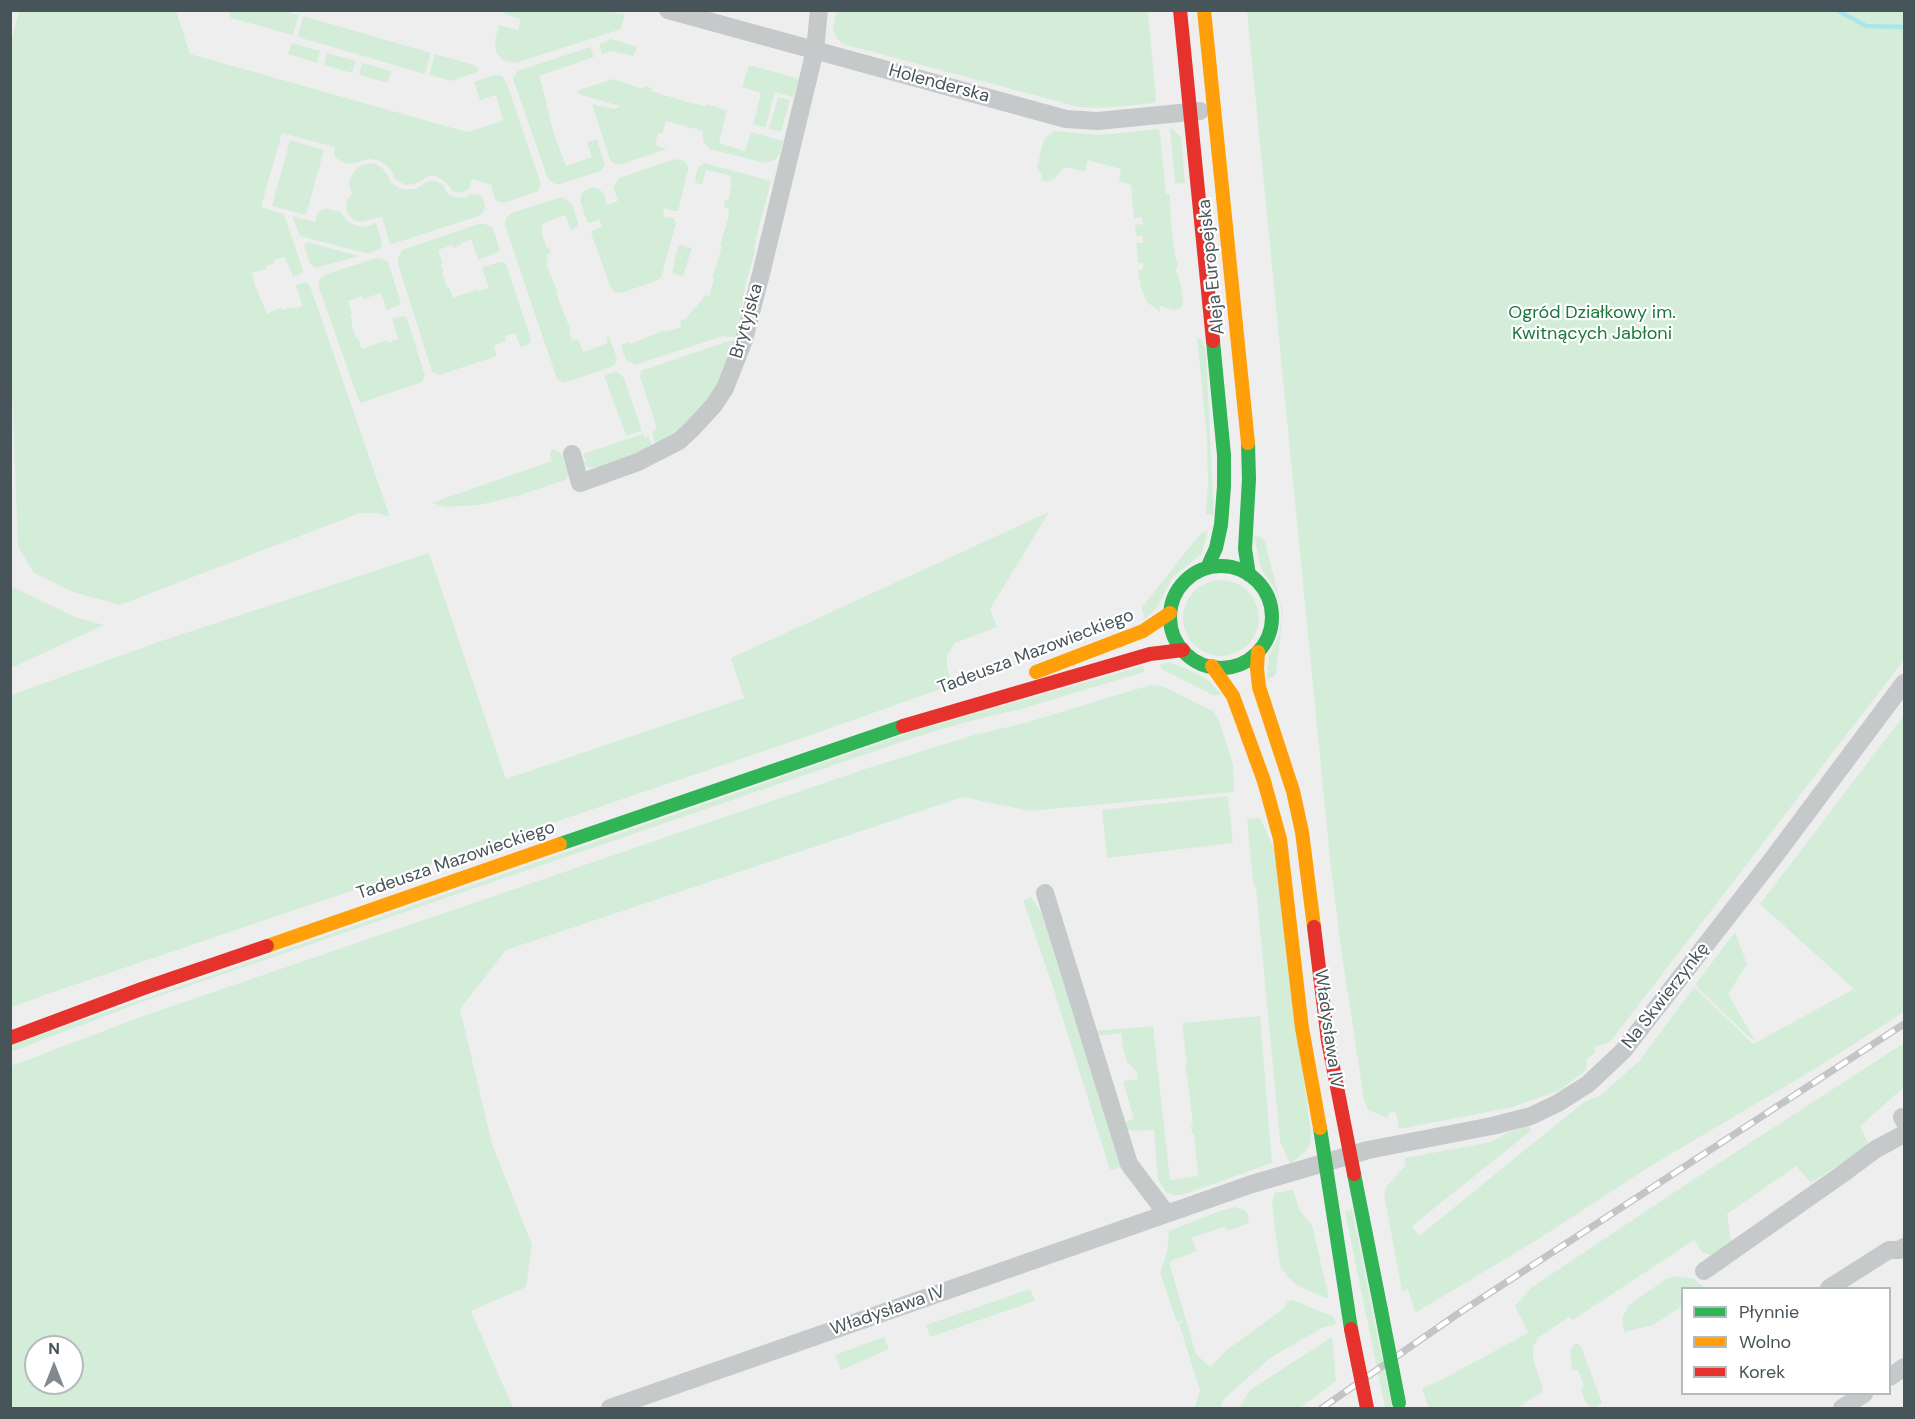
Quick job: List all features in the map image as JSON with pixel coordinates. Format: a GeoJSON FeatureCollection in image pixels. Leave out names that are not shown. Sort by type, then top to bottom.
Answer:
{"type":"FeatureCollection","features":[{"type":"Feature","properties":{"kind":"main road","name":"Aleja Europejska"},"geometry":{"type":"LineString","coordinates":[[1180,10],[1224,455],[1224,501],[1221,525],[1216,548],[1207,568]]}},
{"type":"Feature","properties":{"kind":"main road","name":"Aleja Europejska"},"geometry":{"type":"LineString","coordinates":[[1204,10],[1247,429],[1249,462],[1245,549],[1249,575]]}},
{"type":"Feature","properties":{"kind":"main road"},"geometry":{"type":"LineString","coordinates":[[1228,567],[1249,575],[1263,588],[1268,599],[1271,624],[1268,636],[1258,652],[1237,665],[1212,666],[1196,661],[1183,650],[1172,629],[1170,613],[1174,598],[1182,585],[1193,575],[1207,568],[1228,567]]}},
{"type":"Feature","properties":{"kind":"main road","name":"Tadeusza Mazowieckiego"},"geometry":{"type":"LineString","coordinates":[[914,722],[967,698],[1143,631],[1170,613]]}},
{"type":"Feature","properties":{"kind":"main road","name":"Tadeusza Mazowieckiego"},"geometry":{"type":"LineString","coordinates":[[10,1038],[144,988],[914,722],[1150,654],[1183,650]]}},
{"type":"Feature","properties":{"kind":"main road","name":"Władysława IV"},"geometry":{"type":"LineString","coordinates":[[1258,652],[1259,687],[1290,781],[1302,832],[1326,1030],[1400,1406]]}},
{"type":"Feature","properties":{"kind":"main road","name":"Władysława IV"},"geometry":{"type":"LineString","coordinates":[[1212,666],[1233,696],[1257,760],[1277,826],[1284,866],[1304,1042],[1326,1161],[1351,1329],[1367,1408]]}},
{"type":"Feature","properties":{"kind":"street","name":"Holenderska"},"geometry":{"type":"LineString","coordinates":[[668,10],[1066,118],[1098,121],[1214,109]]}},
{"type":"Feature","properties":{"kind":"street"},"geometry":{"type":"LineString","coordinates":[[815,50],[819,10]]}},
{"type":"Feature","properties":{"kind":"street","name":"Brytyjska"},"geometry":{"type":"LineString","coordinates":[[572,454],[580,483],[657,454],[679,441],[698,424],[725,388],[744,340],[815,50]]}},
{"type":"Feature","properties":{"kind":"street","name":"Na Skwierzynkę"},"geometry":{"type":"LineString","coordinates":[[1326,1161],[1531,1116],[1558,1103],[1588,1084],[1623,1051],[1662,1003],[1905,683]]}},
{"type":"Feature","properties":{"kind":"street"},"geometry":{"type":"LineString","coordinates":[[1045,893],[1129,1164],[1166,1214]]}},
{"type":"Feature","properties":{"kind":"street"},"geometry":{"type":"LineString","coordinates":[[1704,1271],[1841,1175],[1876,1149],[1904,1124]]}},
{"type":"Feature","properties":{"kind":"street","name":"Władysława IV"},"geometry":{"type":"LineString","coordinates":[[610,1408],[1166,1214],[1326,1161]]}},
{"type":"Feature","properties":{"kind":"street"},"geometry":{"type":"LineString","coordinates":[[1831,1287],[1888,1250],[1899,1250],[1905,1247]]}},
{"type":"Feature","properties":{"kind":"street"},"geometry":{"type":"LineString","coordinates":[[1891,1376],[1905,1367]]}},
{"type":"Feature","properties":{"kind":"street"},"geometry":{"type":"LineString","coordinates":[[1842,1408],[1862,1395]]}},
{"type":"Feature","properties":{"kind":"green space"},"geometry":{"type":"Polygon","coordinates":[[[19,11],[176,11],[190,54],[467,132],[503,121],[496,95],[480,100],[474,82],[494,75],[502,76],[507,84],[541,184],[538,191],[504,203],[496,201],[492,185],[472,179],[469,189],[461,193],[452,191],[447,183],[436,176],[405,185],[395,179],[391,170],[381,161],[369,159],[352,164],[344,163],[335,157],[335,147],[282,133],[261,207],[284,214],[303,270],[301,274],[293,277],[285,257],[274,260],[275,263],[266,266],[267,269],[252,272],[255,285],[267,314],[281,307],[282,310],[302,306],[296,285],[306,282],[310,286],[390,517],[377,513],[360,513],[120,605],[73,592],[34,573],[18,547],[10,338],[10,45],[19,11]]]}},
{"type":"Feature","properties":{"kind":"green space"},"geometry":{"type":"Polygon","coordinates":[[[228,11],[284,11],[299,15],[293,35],[231,18],[228,11]]]}},
{"type":"Feature","properties":{"kind":"green space"},"geometry":{"type":"Polygon","coordinates":[[[505,11],[606,11],[625,14],[621,29],[516,63],[503,60],[496,52],[495,40],[499,25],[518,30],[521,19],[504,14],[505,11]]]}},
{"type":"Feature","properties":{"kind":"green space"},"geometry":{"type":"Polygon","coordinates":[[[836,11],[1148,11],[1156,100],[1154,103],[1104,108],[1079,107],[843,44],[836,37],[833,29],[836,11]]]}},
{"type":"Feature","properties":{"kind":"green space","name":"Ogród Działkowy im. Kwitnących Jabłoni"},"geometry":{"type":"Polygon","coordinates":[[[1247,11],[1904,11],[1904,660],[1610,1042],[1594,1047],[1595,1053],[1587,1059],[1586,1070],[1562,1089],[1513,1107],[1399,1129],[1396,1113],[1390,1112],[1387,1118],[1368,1110],[1364,1100],[1341,948],[1330,859],[1247,11]]]}},
{"type":"Feature","properties":{"kind":"green space"},"geometry":{"type":"Polygon","coordinates":[[[303,16],[431,53],[425,74],[298,37],[303,16]]]}},
{"type":"Feature","properties":{"kind":"green space"},"geometry":{"type":"Polygon","coordinates":[[[611,39],[637,47],[633,56],[611,51],[602,54],[599,44],[611,39]]]}},
{"type":"Feature","properties":{"kind":"green space"},"geometry":{"type":"Polygon","coordinates":[[[292,43],[320,51],[317,63],[288,54],[292,43]]]}},
{"type":"Feature","properties":{"kind":"green space"},"geometry":{"type":"Polygon","coordinates":[[[590,47],[594,57],[539,76],[554,134],[566,166],[592,157],[587,142],[597,139],[605,165],[601,171],[555,184],[547,176],[513,79],[520,70],[590,47]]]}},
{"type":"Feature","properties":{"kind":"green space"},"geometry":{"type":"Polygon","coordinates":[[[327,53],[356,61],[352,73],[324,65],[327,53]]]}},
{"type":"Feature","properties":{"kind":"green space"},"geometry":{"type":"Polygon","coordinates":[[[435,54],[474,65],[478,68],[477,72],[452,81],[429,75],[435,54]]]}},
{"type":"Feature","properties":{"kind":"green space"},"geometry":{"type":"Polygon","coordinates":[[[362,63],[391,71],[388,83],[359,75],[362,63]]]}},
{"type":"Feature","properties":{"kind":"green space"},"geometry":{"type":"Polygon","coordinates":[[[749,65],[799,79],[793,97],[775,92],[765,128],[753,124],[761,93],[742,87],[749,65]]]}},
{"type":"Feature","properties":{"kind":"green space"},"geometry":{"type":"Polygon","coordinates":[[[613,79],[643,89],[644,86],[652,88],[651,91],[687,102],[727,110],[719,143],[745,151],[751,132],[783,141],[780,153],[775,160],[765,163],[710,149],[703,141],[703,131],[666,121],[662,134],[658,133],[655,145],[667,149],[622,164],[615,164],[610,160],[592,104],[615,109],[620,106],[581,95],[576,91],[613,79]]]}},
{"type":"Feature","properties":{"kind":"green space"},"geometry":{"type":"Polygon","coordinates":[[[778,97],[790,100],[781,132],[769,129],[778,97]]]}},
{"type":"Feature","properties":{"kind":"green space"},"geometry":{"type":"Polygon","coordinates":[[[1170,127],[1181,137],[1185,183],[1175,184],[1170,127]]]}},
{"type":"Feature","properties":{"kind":"green space"},"geometry":{"type":"Polygon","coordinates":[[[1158,129],[1166,192],[1170,194],[1171,224],[1178,265],[1176,270],[1181,285],[1183,305],[1180,309],[1174,310],[1160,306],[1160,312],[1147,302],[1141,288],[1138,270],[1143,269],[1143,263],[1138,263],[1136,243],[1143,243],[1143,236],[1136,236],[1135,225],[1143,224],[1142,218],[1134,218],[1131,185],[1119,181],[1121,169],[1088,160],[1085,172],[1065,167],[1054,179],[1046,182],[1041,180],[1042,176],[1037,167],[1044,139],[1054,131],[1101,135],[1158,129]]]}},
{"type":"Feature","properties":{"kind":"green space"},"geometry":{"type":"Polygon","coordinates":[[[290,140],[324,150],[306,215],[272,206],[290,140]]]}},
{"type":"Feature","properties":{"kind":"green space"},"geometry":{"type":"Polygon","coordinates":[[[675,159],[684,161],[689,167],[678,211],[664,208],[663,217],[674,218],[676,223],[661,278],[621,293],[614,292],[591,233],[594,229],[602,227],[599,219],[591,223],[587,222],[580,200],[582,193],[589,188],[597,188],[604,193],[607,205],[618,201],[613,187],[619,178],[675,159]]]}},
{"type":"Feature","properties":{"kind":"green space"},"geometry":{"type":"Polygon","coordinates":[[[369,163],[382,168],[391,183],[401,189],[416,189],[433,180],[443,185],[448,194],[456,197],[479,195],[483,198],[484,211],[479,216],[392,244],[389,242],[382,217],[360,222],[353,220],[346,210],[347,200],[352,194],[349,183],[351,176],[358,167],[369,163]]]}},
{"type":"Feature","properties":{"kind":"green space"},"geometry":{"type":"Polygon","coordinates":[[[704,163],[771,181],[746,282],[736,337],[726,335],[635,365],[626,360],[621,345],[630,342],[631,344],[664,330],[665,332],[681,327],[680,321],[685,319],[704,295],[709,296],[729,216],[729,208],[724,207],[725,200],[728,200],[732,184],[730,183],[731,176],[706,170],[702,185],[696,183],[698,167],[704,163]]]}},
{"type":"Feature","properties":{"kind":"green space"},"geometry":{"type":"Polygon","coordinates":[[[562,197],[572,204],[579,226],[571,230],[565,215],[541,224],[543,231],[541,232],[551,253],[546,255],[548,262],[546,264],[558,292],[556,293],[571,331],[569,332],[572,340],[578,339],[583,352],[608,343],[606,337],[609,336],[617,359],[613,366],[564,383],[557,379],[505,225],[506,218],[511,213],[562,197]]]}},
{"type":"Feature","properties":{"kind":"green space"},"geometry":{"type":"Polygon","coordinates":[[[327,209],[341,212],[348,222],[357,226],[365,227],[376,223],[382,243],[381,248],[369,254],[300,236],[292,216],[315,222],[317,214],[327,209]]]}},
{"type":"Feature","properties":{"kind":"green space"},"geometry":{"type":"Polygon","coordinates":[[[478,224],[485,224],[493,228],[500,251],[478,260],[471,239],[454,248],[452,245],[438,250],[447,287],[453,298],[478,289],[479,291],[489,288],[482,267],[504,262],[531,340],[528,345],[520,347],[515,333],[505,336],[506,341],[494,346],[497,356],[439,375],[435,374],[432,372],[398,264],[398,257],[402,250],[478,224]]]}},
{"type":"Feature","properties":{"kind":"green space"},"geometry":{"type":"Polygon","coordinates":[[[307,242],[359,256],[316,268],[310,264],[304,245],[307,242]]]}},
{"type":"Feature","properties":{"kind":"green space"},"geometry":{"type":"Polygon","coordinates":[[[681,245],[692,248],[683,276],[672,272],[678,247],[681,245]]]}},
{"type":"Feature","properties":{"kind":"green space"},"geometry":{"type":"Polygon","coordinates":[[[376,258],[388,262],[401,303],[387,310],[381,293],[348,301],[352,314],[350,315],[353,323],[351,324],[356,338],[362,349],[387,340],[388,343],[398,339],[392,318],[404,316],[407,318],[425,376],[422,382],[361,403],[318,285],[320,278],[324,275],[376,258]]]}},
{"type":"Feature","properties":{"kind":"green space"},"geometry":{"type":"Polygon","coordinates":[[[1197,336],[1202,341],[1206,352],[1214,515],[1206,514],[1207,438],[1197,336]]]}},
{"type":"Feature","properties":{"kind":"green space"},"geometry":{"type":"Polygon","coordinates":[[[729,341],[735,341],[715,389],[706,404],[676,433],[656,445],[652,433],[657,428],[640,377],[641,371],[729,341]]]}},
{"type":"Feature","properties":{"kind":"green space"},"geometry":{"type":"Polygon","coordinates":[[[616,371],[624,378],[642,431],[626,435],[604,376],[616,371]]]}},
{"type":"Feature","properties":{"kind":"green space"},"geometry":{"type":"Polygon","coordinates":[[[643,434],[645,438],[648,435],[652,446],[643,452],[598,467],[589,468],[582,463],[586,461],[583,454],[643,434]]]}},
{"type":"Feature","properties":{"kind":"green space"},"geometry":{"type":"Polygon","coordinates":[[[552,449],[562,455],[569,475],[565,480],[517,496],[479,505],[446,507],[431,503],[552,461],[550,453],[552,449]]]}},
{"type":"Feature","properties":{"kind":"green space"},"geometry":{"type":"Polygon","coordinates":[[[1049,512],[990,609],[997,627],[955,643],[947,655],[947,667],[952,685],[11,1008],[11,695],[161,641],[429,553],[506,779],[744,698],[731,658],[1049,512]]]}},
{"type":"Feature","properties":{"kind":"green space"},"geometry":{"type":"Polygon","coordinates":[[[1208,531],[1202,553],[1172,578],[1158,606],[1145,619],[1143,606],[1200,534],[1208,531]]]}},
{"type":"Feature","properties":{"kind":"green space"},"geometry":{"type":"Polygon","coordinates":[[[1254,536],[1261,537],[1265,542],[1283,613],[1276,674],[1267,679],[1269,656],[1279,635],[1282,615],[1275,589],[1261,569],[1254,536]]]}},
{"type":"Feature","properties":{"kind":"green space"},"geometry":{"type":"Polygon","coordinates":[[[1221,580],[1235,583],[1248,591],[1256,604],[1259,618],[1256,632],[1248,645],[1235,653],[1221,656],[1207,653],[1194,645],[1186,632],[1183,618],[1186,604],[1194,591],[1207,583],[1221,580]]]}},
{"type":"Feature","properties":{"kind":"green space"},"geometry":{"type":"Polygon","coordinates":[[[11,586],[75,617],[104,625],[11,668],[11,586]]]}},
{"type":"Feature","properties":{"kind":"green space"},"geometry":{"type":"Polygon","coordinates":[[[1169,662],[1207,679],[1222,695],[1213,695],[1165,671],[1159,665],[1169,662]]]}},
{"type":"Feature","properties":{"kind":"green space"},"geometry":{"type":"Polygon","coordinates":[[[1143,666],[1144,672],[1021,709],[919,736],[142,1002],[11,1052],[11,1045],[917,730],[1143,666]]]}},
{"type":"Feature","properties":{"kind":"green space"},"geometry":{"type":"Polygon","coordinates":[[[1150,685],[1162,686],[1213,711],[1219,720],[1233,765],[1234,792],[1030,811],[963,797],[506,950],[460,1009],[492,1144],[532,1245],[526,1287],[471,1311],[513,1408],[11,1408],[11,1066],[146,1015],[868,768],[974,735],[1025,723],[1150,685]]]}},
{"type":"Feature","properties":{"kind":"green space"},"geometry":{"type":"Polygon","coordinates":[[[1904,715],[1904,1012],[1415,1313],[1408,1289],[1402,1291],[1384,1194],[1386,1187],[1405,1166],[1405,1158],[1491,1142],[1509,1132],[1527,1126],[1531,1131],[1412,1226],[1419,1236],[1584,1102],[1601,1095],[1640,1060],[1694,987],[1753,1044],[1854,989],[1760,904],[1904,715]]]}},
{"type":"Feature","properties":{"kind":"green space"},"geometry":{"type":"Polygon","coordinates":[[[1228,796],[1233,843],[1107,858],[1102,810],[1228,796]]]}},
{"type":"Feature","properties":{"kind":"green space"},"geometry":{"type":"Polygon","coordinates":[[[1260,818],[1274,849],[1311,1134],[1310,1144],[1305,1152],[1290,1164],[1280,1141],[1256,888],[1253,881],[1247,819],[1260,818]]]}},
{"type":"Feature","properties":{"kind":"green space"},"geometry":{"type":"Polygon","coordinates":[[[1031,897],[1041,912],[1092,1074],[1101,1089],[1097,1093],[1123,1167],[1110,1170],[1053,987],[1023,900],[1031,897]]]}},
{"type":"Feature","properties":{"kind":"green space"},"geometry":{"type":"Polygon","coordinates":[[[1735,932],[1747,964],[1728,994],[1755,1041],[1695,985],[1735,932]]]}},
{"type":"Feature","properties":{"kind":"green space"},"geometry":{"type":"Polygon","coordinates":[[[1260,1016],[1272,1163],[1182,1195],[1166,1192],[1158,1179],[1154,1130],[1132,1131],[1126,1129],[1123,1123],[1134,1119],[1123,1081],[1138,1079],[1136,1071],[1127,1062],[1122,1044],[1122,1033],[1098,1036],[1095,1031],[1153,1026],[1170,1180],[1198,1176],[1182,1023],[1260,1016]]]}},
{"type":"Feature","properties":{"kind":"green space"},"geometry":{"type":"Polygon","coordinates":[[[1904,1043],[1904,1087],[1860,1126],[1869,1145],[1811,1183],[1796,1166],[1727,1214],[1731,1243],[1715,1256],[1703,1253],[1694,1240],[1573,1320],[1569,1317],[1539,1337],[1533,1347],[1533,1359],[1543,1388],[1542,1392],[1517,1408],[1429,1408],[1422,1388],[1528,1333],[1515,1306],[1532,1287],[1904,1043]]]}},
{"type":"Feature","properties":{"kind":"green space"},"geometry":{"type":"Polygon","coordinates":[[[1293,1190],[1300,1211],[1312,1225],[1329,1298],[1298,1286],[1281,1268],[1273,1198],[1275,1193],[1293,1190]]]}},
{"type":"Feature","properties":{"kind":"green space"},"geometry":{"type":"Polygon","coordinates":[[[1235,1207],[1245,1210],[1249,1215],[1248,1223],[1228,1231],[1224,1227],[1191,1238],[1197,1251],[1169,1262],[1196,1354],[1210,1367],[1228,1349],[1284,1308],[1287,1302],[1293,1300],[1334,1317],[1336,1324],[1322,1328],[1270,1358],[1224,1399],[1220,1408],[1195,1408],[1200,1390],[1179,1324],[1184,1320],[1177,1322],[1160,1273],[1167,1252],[1169,1231],[1235,1207]]]}},
{"type":"Feature","properties":{"kind":"green space"},"geometry":{"type":"Polygon","coordinates":[[[1352,1209],[1392,1408],[1385,1408],[1345,1211],[1352,1209]]]}},
{"type":"Feature","properties":{"kind":"green space"},"geometry":{"type":"Polygon","coordinates":[[[1676,1276],[1694,1279],[1704,1287],[1681,1287],[1681,1307],[1653,1325],[1624,1332],[1622,1318],[1629,1305],[1666,1279],[1676,1276]]]}},
{"type":"Feature","properties":{"kind":"green space"},"geometry":{"type":"Polygon","coordinates":[[[1030,1289],[1035,1301],[930,1337],[926,1325],[1030,1289]]]}},
{"type":"Feature","properties":{"kind":"green space"},"geometry":{"type":"Polygon","coordinates":[[[884,1337],[889,1349],[841,1370],[835,1355],[884,1337]]]}},
{"type":"Feature","properties":{"kind":"green space"},"geometry":{"type":"Polygon","coordinates":[[[1332,1337],[1336,1381],[1300,1408],[1239,1408],[1250,1390],[1332,1337]]]}},
{"type":"Feature","properties":{"kind":"green space"},"geometry":{"type":"Polygon","coordinates":[[[1575,1344],[1581,1347],[1601,1400],[1601,1404],[1596,1407],[1589,1406],[1584,1399],[1581,1389],[1584,1387],[1578,1370],[1573,1371],[1572,1368],[1570,1350],[1575,1344]]]}},
{"type":"Feature","properties":{"kind":"waterway"},"geometry":{"type":"LineString","coordinates":[[1837,10],[1866,26],[1904,27]]}},
{"type":"Feature","properties":{"kind":"railway"},"geometry":{"type":"LineString","coordinates":[[1322,1408],[1459,1313],[1904,1024]]}},
{"type":"Feature","properties":{"kind":"traffic: fast"},"geometry":{"type":"LineString","coordinates":[[1207,568],[1216,548],[1221,525],[1224,486],[1224,455],[1213,341]]}},
{"type":"Feature","properties":{"kind":"traffic: fast"},"geometry":{"type":"LineString","coordinates":[[1248,443],[1249,479],[1245,549],[1249,575]]}},
{"type":"Feature","properties":{"kind":"traffic: fast"},"geometry":{"type":"LineString","coordinates":[[1221,566],[1240,570],[1257,581],[1268,598],[1272,617],[1268,636],[1257,653],[1240,664],[1221,668],[1202,664],[1185,653],[1174,636],[1170,617],[1174,598],[1185,581],[1202,570],[1221,566]]}},
{"type":"Feature","properties":{"kind":"traffic: fast"},"geometry":{"type":"LineString","coordinates":[[560,844],[903,726]]}},
{"type":"Feature","properties":{"kind":"traffic: fast"},"geometry":{"type":"LineString","coordinates":[[1320,1128],[1351,1329]]}},
{"type":"Feature","properties":{"kind":"traffic: fast"},"geometry":{"type":"LineString","coordinates":[[1354,1174],[1381,1310]]}},
{"type":"Feature","properties":{"kind":"traffic: fast"},"geometry":{"type":"LineString","coordinates":[[1381,1310],[1399,1403]]}},
{"type":"Feature","properties":{"kind":"traffic: slow"},"geometry":{"type":"LineString","coordinates":[[1204,10],[1248,443]]}},
{"type":"Feature","properties":{"kind":"traffic: slow"},"geometry":{"type":"LineString","coordinates":[[1036,672],[1143,631],[1170,613]]}},
{"type":"Feature","properties":{"kind":"traffic: slow"},"geometry":{"type":"LineString","coordinates":[[1258,652],[1259,687],[1293,791],[1302,832],[1314,927]]}},
{"type":"Feature","properties":{"kind":"traffic: slow"},"geometry":{"type":"LineString","coordinates":[[1212,666],[1233,696],[1264,781],[1280,839],[1302,1028],[1320,1128]]}},
{"type":"Feature","properties":{"kind":"traffic: slow"},"geometry":{"type":"LineString","coordinates":[[267,946],[560,844]]}},
{"type":"Feature","properties":{"kind":"traffic: jam"},"geometry":{"type":"LineString","coordinates":[[1180,10],[1213,341]]}},
{"type":"Feature","properties":{"kind":"traffic: jam"},"geometry":{"type":"LineString","coordinates":[[903,726],[1150,654],[1183,650]]}},
{"type":"Feature","properties":{"kind":"traffic: jam"},"geometry":{"type":"LineString","coordinates":[[1314,927],[1328,1041],[1354,1174]]}},
{"type":"Feature","properties":{"kind":"traffic: jam"},"geometry":{"type":"LineString","coordinates":[[10,1038],[144,988],[267,946]]}},
{"type":"Feature","properties":{"kind":"traffic: jam"},"geometry":{"type":"LineString","coordinates":[[1351,1329],[1367,1408]]}}]}
